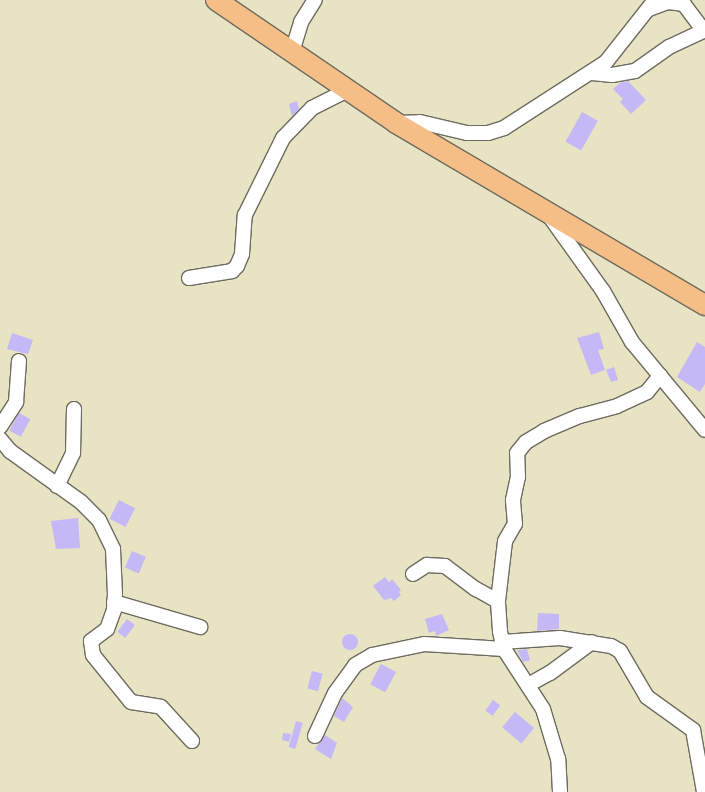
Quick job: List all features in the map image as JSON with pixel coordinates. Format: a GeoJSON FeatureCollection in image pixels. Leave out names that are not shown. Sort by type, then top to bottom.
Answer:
{"type":"FeatureCollection","features":[{"type":"Feature","properties":{"kind":"highway"},"geometry":{"type":"LineString","coordinates":[[216,0],[396,123],[705,305]]}},
{"type":"Feature","properties":{"kind":"street"},"geometry":{"type":"LineString","coordinates":[[300,0],[301,22]]}},
{"type":"Feature","properties":{"kind":"street"},"geometry":{"type":"LineString","coordinates":[[292,52],[301,22],[315,0]]}},
{"type":"Feature","properties":{"kind":"street"},"geometry":{"type":"LineString","coordinates":[[396,123],[420,122],[445,130],[488,133],[504,128],[592,73],[606,62],[652,4],[668,2],[684,4],[704,31],[670,47],[635,71],[612,75],[592,73]]}},
{"type":"Feature","properties":{"kind":"street"},"geometry":{"type":"LineString","coordinates":[[189,278],[232,271],[237,266],[242,254],[245,215],[283,138],[312,108],[348,90]]}},
{"type":"Feature","properties":{"kind":"street"},"geometry":{"type":"LineString","coordinates":[[547,213],[603,291],[632,342],[705,430]]}},
{"type":"Feature","properties":{"kind":"street"},"geometry":{"type":"LineString","coordinates":[[0,428],[16,402],[19,361]]}},
{"type":"Feature","properties":{"kind":"street"},"geometry":{"type":"LineString","coordinates":[[560,792],[558,759],[547,719],[503,646],[498,601],[505,541],[515,524],[516,458],[520,448],[536,435],[559,424],[617,406],[647,392],[660,376]]}},
{"type":"Feature","properties":{"kind":"street"},"geometry":{"type":"LineString","coordinates":[[57,486],[73,453],[74,409]]}},
{"type":"Feature","properties":{"kind":"street"},"geometry":{"type":"LineString","coordinates":[[0,439],[5,454],[57,486],[89,510],[108,535],[113,549],[114,602],[106,629],[91,641],[93,655],[131,702],[161,708],[192,741]]}},
{"type":"Feature","properties":{"kind":"street"},"geometry":{"type":"LineString","coordinates":[[413,574],[427,565],[445,566],[476,590],[498,601]]}},
{"type":"Feature","properties":{"kind":"street"},"geometry":{"type":"LineString","coordinates":[[114,602],[200,628]]}},
{"type":"Feature","properties":{"kind":"street"},"geometry":{"type":"LineString","coordinates":[[315,736],[335,694],[355,665],[372,655],[424,644],[503,646],[560,638],[592,642],[620,651],[648,697],[693,730],[704,792]]}},
{"type":"Feature","properties":{"kind":"street"},"geometry":{"type":"LineString","coordinates":[[528,685],[550,673],[592,642]]}},
{"type":"Feature","properties":{"kind":"building"},"geometry":{"type":"Polygon","coordinates":[[[628,81],[646,100],[631,114],[620,102],[623,99],[613,89],[620,83],[628,81]]]}},
{"type":"Feature","properties":{"kind":"building"},"geometry":{"type":"Polygon","coordinates":[[[297,101],[299,109],[292,116],[289,104],[297,101]]]}},
{"type":"Feature","properties":{"kind":"building"},"geometry":{"type":"Polygon","coordinates":[[[582,112],[598,121],[581,150],[566,142],[582,112]]]}},
{"type":"Feature","properties":{"kind":"building"},"geometry":{"type":"Polygon","coordinates":[[[599,332],[604,349],[598,350],[605,370],[591,375],[577,338],[599,332]]]}},
{"type":"Feature","properties":{"kind":"building"},"geometry":{"type":"Polygon","coordinates":[[[12,333],[33,340],[28,354],[7,349],[12,333]]]}},
{"type":"Feature","properties":{"kind":"building"},"geometry":{"type":"Polygon","coordinates":[[[697,342],[705,347],[705,384],[700,392],[677,377],[697,342]]]}},
{"type":"Feature","properties":{"kind":"building"},"geometry":{"type":"Polygon","coordinates":[[[614,367],[618,380],[611,382],[606,370],[614,367]]]}},
{"type":"Feature","properties":{"kind":"building"},"geometry":{"type":"Polygon","coordinates":[[[19,413],[30,419],[21,437],[9,430],[19,413]]]}},
{"type":"Feature","properties":{"kind":"building"},"geometry":{"type":"Polygon","coordinates":[[[119,500],[135,508],[126,527],[109,519],[119,500]]]}},
{"type":"Feature","properties":{"kind":"building"},"geometry":{"type":"Polygon","coordinates":[[[78,518],[80,548],[56,549],[51,521],[78,518]]]}},
{"type":"Feature","properties":{"kind":"building"},"geometry":{"type":"Polygon","coordinates":[[[132,551],[146,557],[139,573],[125,568],[132,551]]]}},
{"type":"Feature","properties":{"kind":"building"},"geometry":{"type":"Polygon","coordinates":[[[385,577],[389,582],[392,579],[401,590],[399,592],[401,595],[394,601],[391,598],[384,600],[373,586],[385,577]]]}},
{"type":"Feature","properties":{"kind":"building"},"geometry":{"type":"Polygon","coordinates":[[[538,613],[559,614],[559,629],[537,631],[538,613]]]}},
{"type":"Feature","properties":{"kind":"building"},"geometry":{"type":"Polygon","coordinates":[[[442,614],[449,630],[436,636],[435,631],[429,633],[425,619],[442,614]]]}},
{"type":"Feature","properties":{"kind":"building"},"geometry":{"type":"Polygon","coordinates":[[[127,619],[135,625],[125,638],[117,632],[127,619]]]}},
{"type":"Feature","properties":{"kind":"building"},"geometry":{"type":"Polygon","coordinates":[[[347,634],[353,634],[358,639],[356,648],[347,650],[342,645],[342,639],[347,634]]]}},
{"type":"Feature","properties":{"kind":"building"},"geometry":{"type":"Polygon","coordinates":[[[527,649],[530,660],[523,662],[517,650],[527,649]]]}},
{"type":"Feature","properties":{"kind":"building"},"geometry":{"type":"Polygon","coordinates":[[[381,664],[396,672],[385,692],[370,684],[381,664]]]}},
{"type":"Feature","properties":{"kind":"building"},"geometry":{"type":"Polygon","coordinates":[[[312,671],[323,674],[318,691],[307,688],[312,671]]]}},
{"type":"Feature","properties":{"kind":"building"},"geometry":{"type":"Polygon","coordinates":[[[342,698],[353,707],[344,722],[334,716],[342,698]]]}},
{"type":"Feature","properties":{"kind":"building"},"geometry":{"type":"Polygon","coordinates":[[[493,700],[500,705],[493,716],[485,711],[493,700]]]}},
{"type":"Feature","properties":{"kind":"building"},"geometry":{"type":"Polygon","coordinates":[[[515,712],[534,728],[521,743],[502,727],[515,712]]]}},
{"type":"Feature","properties":{"kind":"building"},"geometry":{"type":"Polygon","coordinates":[[[296,721],[303,723],[295,749],[289,747],[296,721]]]}},
{"type":"Feature","properties":{"kind":"building"},"geometry":{"type":"Polygon","coordinates":[[[283,733],[291,734],[289,742],[282,740],[283,733]]]}},
{"type":"Feature","properties":{"kind":"building"},"geometry":{"type":"Polygon","coordinates":[[[325,735],[337,743],[331,759],[315,749],[325,735]]]}}]}
